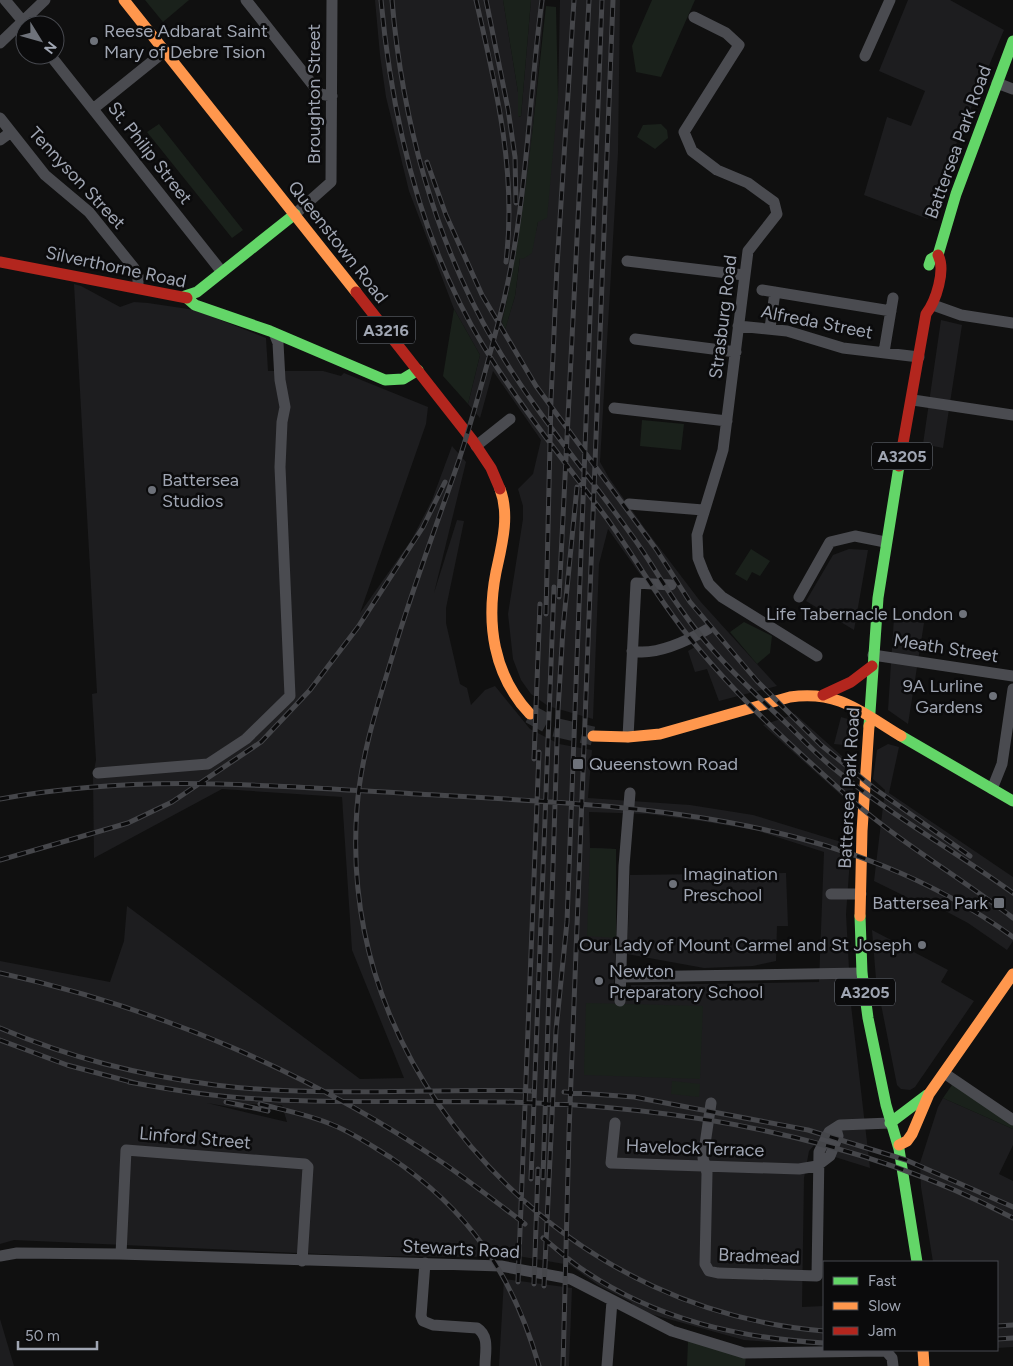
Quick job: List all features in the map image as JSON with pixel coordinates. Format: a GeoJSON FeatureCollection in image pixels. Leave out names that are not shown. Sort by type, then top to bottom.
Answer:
{"type":"FeatureCollection","features":[{"type":"Feature","properties":{"kind":"main road","name":"Queenstown Road"},"geometry":{"type":"LineString","coordinates":[[124,0],[418,370],[476,446],[499,485],[505,513],[504,532],[492,603],[494,641],[506,684],[518,702],[530,714]]}},
{"type":"Feature","properties":{"kind":"main road","name":"Battersea Park Road"},"geometry":{"type":"LineString","coordinates":[[926,277],[930,260],[938,255],[956,194],[1013,41]]}},
{"type":"Feature","properties":{"kind":"main road","name":"Broughton Street"},"geometry":{"type":"LineString","coordinates":[[185,296],[197,292],[295,214]]}},
{"type":"Feature","properties":{"kind":"main road","name":"Battersea Park Road"},"geometry":{"type":"LineString","coordinates":[[917,1261],[899,1145],[890,1123],[880,1077],[862,973],[861,894],[866,762],[871,718],[873,660],[885,542],[919,358],[942,263],[938,255]]}},
{"type":"Feature","properties":{"kind":"main road","name":"Silverthorne Road"},"geometry":{"type":"LineString","coordinates":[[0,262],[185,296],[195,304],[274,333],[385,380],[395,381],[408,378],[418,370]]}},
{"type":"Feature","properties":{"kind":"main road","name":"Silverthorne Road"},"geometry":{"type":"LineString","coordinates":[[209,283],[208,292],[213,302],[223,313]]}},
{"type":"Feature","properties":{"kind":"main road","name":"Battersea Park Road"},"geometry":{"type":"LineString","coordinates":[[923,294],[921,309],[930,310]]}},
{"type":"Feature","properties":{"kind":"main road"},"geometry":{"type":"LineString","coordinates":[[593,736],[628,737],[676,730],[790,697],[823,695],[852,682],[873,660]]}},
{"type":"Feature","properties":{"kind":"main road"},"geometry":{"type":"LineString","coordinates":[[823,695],[850,704],[1013,800]]}},
{"type":"Feature","properties":{"kind":"main road"},"geometry":{"type":"LineString","coordinates":[[899,1145],[912,1134],[929,1094],[1013,974]]}},
{"type":"Feature","properties":{"kind":"main road"},"geometry":{"type":"LineString","coordinates":[[890,1123],[922,1097],[929,1094]]}},
{"type":"Feature","properties":{"kind":"main road"},"geometry":{"type":"LineString","coordinates":[[924,1351],[924,1366]]}},
{"type":"Feature","properties":{"kind":"street"},"geometry":{"type":"LineString","coordinates":[[5,0],[17,15]]}},
{"type":"Feature","properties":{"kind":"street"},"geometry":{"type":"LineString","coordinates":[[31,15],[45,0]]}},
{"type":"Feature","properties":{"kind":"street"},"geometry":{"type":"LineString","coordinates":[[246,0],[320,94],[332,96]]}},
{"type":"Feature","properties":{"kind":"street","name":"Broughton Street"},"geometry":{"type":"LineString","coordinates":[[295,214],[331,182],[332,0]]}},
{"type":"Feature","properties":{"kind":"street"},"geometry":{"type":"LineString","coordinates":[[865,56],[890,0]]}},
{"type":"Feature","properties":{"kind":"street","name":"Strasburg Road"},"geometry":{"type":"LineString","coordinates":[[694,17],[726,34],[739,44],[684,132],[692,151],[717,170],[748,183],[774,202],[777,214],[748,251],[723,450],[703,510],[698,535],[698,558],[710,584],[722,597],[817,656]]}},
{"type":"Feature","properties":{"kind":"street"},"geometry":{"type":"LineString","coordinates":[[0,43],[15,30]]}},
{"type":"Feature","properties":{"kind":"street"},"geometry":{"type":"LineString","coordinates":[[93,109],[165,51]]}},
{"type":"Feature","properties":{"kind":"street","name":"St. Philip Street"},"geometry":{"type":"LineString","coordinates":[[58,65],[222,272]]}},
{"type":"Feature","properties":{"kind":"street"},"geometry":{"type":"LineString","coordinates":[[997,82],[1013,89]]}},
{"type":"Feature","properties":{"kind":"street","name":"Tennyson Street"},"geometry":{"type":"LineString","coordinates":[[0,118],[45,175],[89,212],[134,268],[138,276],[138,288]]}},
{"type":"Feature","properties":{"kind":"street"},"geometry":{"type":"LineString","coordinates":[[0,140],[10,132]]}},
{"type":"Feature","properties":{"kind":"street"},"geometry":{"type":"LineString","coordinates":[[627,261],[744,275]]}},
{"type":"Feature","properties":{"kind":"street"},"geometry":{"type":"LineString","coordinates":[[762,290],[891,311]]}},
{"type":"Feature","properties":{"kind":"street"},"geometry":{"type":"LineString","coordinates":[[770,328],[775,292]]}},
{"type":"Feature","properties":{"kind":"street"},"geometry":{"type":"LineString","coordinates":[[884,352],[894,298]]}},
{"type":"Feature","properties":{"kind":"street"},"geometry":{"type":"LineString","coordinates":[[930,310],[1013,323]]}},
{"type":"Feature","properties":{"kind":"street","name":"Alfreda Street"},"geometry":{"type":"LineString","coordinates":[[738,326],[770,328],[843,348],[919,358]]}},
{"type":"Feature","properties":{"kind":"street"},"geometry":{"type":"LineString","coordinates":[[98,773],[208,764],[246,739],[290,696],[280,468],[282,422],[285,407],[280,380],[278,343],[274,333]]}},
{"type":"Feature","properties":{"kind":"street"},"geometry":{"type":"LineString","coordinates":[[635,339],[736,352]]}},
{"type":"Feature","properties":{"kind":"street"},"geometry":{"type":"LineString","coordinates":[[912,400],[1013,415]]}},
{"type":"Feature","properties":{"kind":"street"},"geometry":{"type":"LineString","coordinates":[[614,408],[727,422]]}},
{"type":"Feature","properties":{"kind":"street"},"geometry":{"type":"LineString","coordinates":[[476,446],[510,419]]}},
{"type":"Feature","properties":{"kind":"street"},"geometry":{"type":"LineString","coordinates":[[629,504],[703,510]]}},
{"type":"Feature","properties":{"kind":"street"},"geometry":{"type":"LineString","coordinates":[[799,597],[830,542],[854,536],[885,542]]}},
{"type":"Feature","properties":{"kind":"street"},"geometry":{"type":"LineString","coordinates":[[628,737],[636,583],[671,585]]}},
{"type":"Feature","properties":{"kind":"street"},"geometry":{"type":"LineString","coordinates":[[632,651],[642,653],[687,641],[708,629]]}},
{"type":"Feature","properties":{"kind":"street","name":"Meath Street"},"geometry":{"type":"LineString","coordinates":[[873,660],[1013,676]]}},
{"type":"Feature","properties":{"kind":"street"},"geometry":{"type":"LineString","coordinates":[[992,789],[1002,764],[1013,689]]}},
{"type":"Feature","properties":{"kind":"street"},"geometry":{"type":"LineString","coordinates":[[620,1001],[624,866],[630,793]]}},
{"type":"Feature","properties":{"kind":"street"},"geometry":{"type":"LineString","coordinates":[[831,894],[861,894]]}},
{"type":"Feature","properties":{"kind":"street"},"geometry":{"type":"LineString","coordinates":[[621,976],[862,973]]}},
{"type":"Feature","properties":{"kind":"street"},"geometry":{"type":"LineString","coordinates":[[944,1073],[1013,1120]]}},
{"type":"Feature","properties":{"kind":"street"},"geometry":{"type":"LineString","coordinates":[[704,1167],[703,1158],[711,1103]]}},
{"type":"Feature","properties":{"kind":"street","name":"Havelock Terrace"},"geometry":{"type":"LineString","coordinates":[[615,1123],[611,1163],[799,1169],[817,1166]]}},
{"type":"Feature","properties":{"kind":"street"},"geometry":{"type":"LineString","coordinates":[[817,1166],[819,1152],[829,1132],[840,1126],[890,1123]]}},
{"type":"Feature","properties":{"kind":"street","name":"Linford Street"},"geometry":{"type":"LineString","coordinates":[[121,1254],[126,1150],[305,1164],[308,1167],[302,1261]]}},
{"type":"Feature","properties":{"kind":"street","name":"Bradmead"},"geometry":{"type":"LineString","coordinates":[[704,1167],[707,1172],[705,1264],[709,1271],[718,1274],[816,1276],[817,1166]]}},
{"type":"Feature","properties":{"kind":"street","name":"Stewarts Road"},"geometry":{"type":"LineString","coordinates":[[0,1256],[17,1253],[121,1254],[501,1266],[570,1279],[672,1331],[744,1353],[886,1352],[892,1358],[893,1366]]}},
{"type":"Feature","properties":{"kind":"street"},"geometry":{"type":"LineString","coordinates":[[425,1263],[421,1316],[423,1321],[433,1326],[478,1328],[486,1337],[485,1366]]}},
{"type":"Feature","properties":{"kind":"street"},"geometry":{"type":"LineString","coordinates":[[607,1366],[612,1301]]}},
{"type":"Feature","properties":{"kind":"shaded area"},"geometry":{"type":"Polygon","coordinates":[[[145,0],[189,0],[163,22],[145,0]]]}},
{"type":"Feature","properties":{"kind":"shaded area"},"geometry":{"type":"Polygon","coordinates":[[[375,0],[503,0],[518,92],[519,117],[521,116],[531,0],[545,0],[526,199],[502,322],[505,329],[515,296],[520,258],[536,231],[538,222],[558,98],[560,0],[620,0],[618,153],[600,462],[609,478],[646,530],[700,601],[777,686],[719,701],[707,669],[695,672],[688,651],[695,647],[681,632],[608,529],[599,564],[593,719],[548,706],[531,694],[521,680],[513,659],[508,614],[523,519],[523,506],[518,489],[533,474],[541,440],[493,371],[480,418],[468,404],[480,355],[454,309],[409,191],[386,97],[375,0]]]}},
{"type":"Feature","properties":{"kind":"shaded area"},"geometry":{"type":"Polygon","coordinates":[[[503,0],[531,0],[521,116],[518,117],[518,92],[503,0]]]}},
{"type":"Feature","properties":{"kind":"shaded area"},"geometry":{"type":"Polygon","coordinates":[[[652,0],[695,0],[661,77],[636,72],[632,46],[652,0]]]}},
{"type":"Feature","properties":{"kind":"shaded area"},"geometry":{"type":"Polygon","coordinates":[[[908,0],[950,0],[1004,30],[958,139],[928,219],[864,195],[887,117],[911,126],[925,91],[879,71],[908,0]]]}},
{"type":"Feature","properties":{"kind":"shaded area"},"geometry":{"type":"Polygon","coordinates":[[[546,6],[556,7],[558,98],[547,218],[538,222],[532,253],[523,259],[520,258],[515,296],[505,330],[502,322],[523,204],[546,6]]]}},
{"type":"Feature","properties":{"kind":"shaded area"},"geometry":{"type":"Polygon","coordinates":[[[159,124],[243,230],[232,238],[147,132],[159,124]]]}},
{"type":"Feature","properties":{"kind":"shaded area"},"geometry":{"type":"Polygon","coordinates":[[[661,124],[667,130],[668,138],[655,149],[637,137],[643,125],[661,124]]]}},
{"type":"Feature","properties":{"kind":"shaded area"},"geometry":{"type":"Polygon","coordinates":[[[74,284],[120,307],[134,302],[195,310],[266,338],[268,371],[323,371],[341,376],[344,373],[428,407],[426,424],[360,613],[412,539],[432,500],[452,446],[466,462],[434,593],[457,520],[464,521],[446,608],[446,623],[460,684],[467,688],[471,705],[485,690],[495,686],[530,729],[559,744],[592,750],[588,798],[690,805],[753,815],[851,845],[846,914],[851,1005],[870,1168],[835,1157],[827,1131],[809,1151],[804,1178],[802,1307],[823,1306],[823,1346],[744,1340],[654,1315],[636,1309],[631,1302],[598,1285],[570,1265],[507,1254],[474,1257],[364,1256],[14,1240],[0,1244],[0,961],[110,982],[124,941],[127,906],[360,1079],[404,1078],[352,950],[342,797],[222,789],[94,858],[93,776],[96,760],[92,694],[97,693],[74,284]],[[589,812],[590,848],[616,849],[616,938],[613,1001],[630,1001],[631,985],[819,982],[824,852],[755,830],[648,814],[589,812]],[[207,1103],[287,1122],[282,1105],[248,1104],[247,1110],[207,1103]]]}},
{"type":"Feature","properties":{"kind":"shaded area"},"geometry":{"type":"Polygon","coordinates":[[[454,309],[480,355],[468,404],[443,376],[454,309]]]}},
{"type":"Feature","properties":{"kind":"shaded area"},"geometry":{"type":"Polygon","coordinates":[[[941,320],[962,325],[943,448],[923,444],[941,320]]]}},
{"type":"Feature","properties":{"kind":"shaded area"},"geometry":{"type":"Polygon","coordinates":[[[642,420],[684,424],[681,450],[640,446],[642,420]]]}},
{"type":"Feature","properties":{"kind":"shaded area"},"geometry":{"type":"Polygon","coordinates":[[[751,549],[770,561],[760,576],[752,572],[747,581],[735,574],[751,549]]]}},
{"type":"Feature","properties":{"kind":"shaded area"},"geometry":{"type":"Polygon","coordinates":[[[849,549],[868,550],[854,630],[806,601],[833,555],[849,549]]]}},
{"type":"Feature","properties":{"kind":"shaded area"},"geometry":{"type":"Polygon","coordinates":[[[894,618],[924,623],[908,724],[888,710],[894,618]]]}},
{"type":"Feature","properties":{"kind":"shaded area"},"geometry":{"type":"Polygon","coordinates":[[[744,622],[772,636],[770,653],[757,664],[730,632],[744,622]]]}},
{"type":"Feature","properties":{"kind":"shaded area"},"geometry":{"type":"Polygon","coordinates":[[[795,714],[854,767],[852,805],[763,725],[795,714]]]}},
{"type":"Feature","properties":{"kind":"shaded area"},"geometry":{"type":"Polygon","coordinates":[[[841,717],[848,719],[856,728],[854,746],[834,744],[841,717]]]}},
{"type":"Feature","properties":{"kind":"shaded area"},"geometry":{"type":"Polygon","coordinates":[[[888,744],[899,747],[889,793],[1013,877],[1013,941],[1007,950],[968,923],[936,906],[933,910],[874,881],[885,790],[873,779],[877,750],[888,744]]]}},
{"type":"Feature","properties":{"kind":"shaded area"},"geometry":{"type":"Polygon","coordinates":[[[590,848],[616,849],[616,938],[587,936],[590,848]]]}},
{"type":"Feature","properties":{"kind":"shaded area"},"geometry":{"type":"Polygon","coordinates":[[[786,873],[788,926],[777,926],[776,961],[753,966],[704,968],[627,954],[630,875],[786,873]]]}},
{"type":"Feature","properties":{"kind":"shaded area"},"geometry":{"type":"Polygon","coordinates":[[[872,930],[948,970],[941,982],[974,1001],[915,1087],[910,1090],[901,1089],[897,1085],[876,979],[872,930]]]}},
{"type":"Feature","properties":{"kind":"shaded area"},"geometry":{"type":"Polygon","coordinates":[[[586,1003],[703,1006],[700,1079],[584,1075],[586,1003]]]}},
{"type":"Feature","properties":{"kind":"shaded area"},"geometry":{"type":"Polygon","coordinates":[[[672,1081],[700,1084],[699,1097],[671,1094],[672,1081]]]}},
{"type":"Feature","properties":{"kind":"shaded area"},"geometry":{"type":"Polygon","coordinates":[[[954,1082],[1013,1122],[1013,1129],[943,1098],[954,1082]]]}},
{"type":"Feature","properties":{"kind":"shaded area"},"geometry":{"type":"Polygon","coordinates":[[[943,1098],[1013,1129],[1013,1145],[999,1174],[1013,1181],[1013,1347],[998,1348],[998,1261],[933,1261],[921,1187],[920,1163],[938,1107],[943,1098]]]}},
{"type":"Feature","properties":{"kind":"shaded area"},"geometry":{"type":"Polygon","coordinates":[[[504,1279],[572,1288],[569,1366],[499,1366],[504,1279]]]}},
{"type":"Feature","properties":{"kind":"shaded area"},"geometry":{"type":"Polygon","coordinates":[[[0,1319],[14,1366],[0,1366],[0,1319]]]}},
{"type":"Feature","properties":{"kind":"shaded area"},"geometry":{"type":"Polygon","coordinates":[[[688,1341],[746,1355],[745,1366],[687,1366],[688,1341]]]}},
{"type":"Feature","properties":{"kind":"tunnel"},"geometry":{"type":"LineString","coordinates":[[530,714],[554,727],[593,736]]}},
{"type":"Feature","properties":{"kind":"railway"},"geometry":{"type":"LineString","coordinates":[[381,0],[386,45],[402,135],[413,180],[427,223],[443,266],[462,307],[484,347],[513,392],[608,520],[673,616],[736,691],[806,759],[873,818],[1013,918]]}},
{"type":"Feature","properties":{"kind":"railway"},"geometry":{"type":"LineString","coordinates":[[392,0],[397,45],[413,134],[424,178],[438,221],[473,304],[495,344],[526,393],[637,542],[691,624],[730,669],[837,771],[880,803],[1013,893]]}},
{"type":"Feature","properties":{"kind":"railway"},"geometry":{"type":"LineString","coordinates":[[476,0],[491,65],[507,163],[509,229],[506,262]]}},
{"type":"Feature","properties":{"kind":"railway"},"geometry":{"type":"LineString","coordinates":[[486,0],[508,109],[515,157],[516,203]]}},
{"type":"Feature","properties":{"kind":"railway"},"geometry":{"type":"LineString","coordinates":[[542,0],[522,196],[510,274],[465,442],[396,644],[372,725],[363,766],[357,808],[356,862],[361,914],[373,965],[389,1014],[412,1061],[439,1105],[471,1147],[508,1186],[577,1243],[614,1266],[653,1286],[694,1303],[736,1316],[779,1325],[823,1331]]}},
{"type":"Feature","properties":{"kind":"railway"},"geometry":{"type":"LineString","coordinates":[[546,614],[551,400],[557,266],[574,0]]}},
{"type":"Feature","properties":{"kind":"railway"},"geometry":{"type":"LineString","coordinates":[[559,597],[589,0]]}},
{"type":"Feature","properties":{"kind":"railway"},"geometry":{"type":"LineString","coordinates":[[544,1286],[556,1030],[567,922],[602,0]]}},
{"type":"Feature","properties":{"kind":"railway"},"geometry":{"type":"LineString","coordinates":[[563,1366],[569,1132],[613,0]]}},
{"type":"Feature","properties":{"kind":"railway"},"geometry":{"type":"LineString","coordinates":[[427,162],[446,215],[482,295],[536,386],[656,549],[690,602],[757,681],[821,745],[875,789],[970,856]]}},
{"type":"Feature","properties":{"kind":"railway"},"geometry":{"type":"LineString","coordinates":[[0,860],[128,823],[172,802],[261,742],[310,690],[358,627],[423,527],[445,482]]}},
{"type":"Feature","properties":{"kind":"railway"},"geometry":{"type":"LineString","coordinates":[[543,1178],[558,710],[563,629],[577,487]]}},
{"type":"Feature","properties":{"kind":"railway"},"geometry":{"type":"LineString","coordinates":[[531,1179],[554,587]]}},
{"type":"Feature","properties":{"kind":"railway"},"geometry":{"type":"LineString","coordinates":[[534,759],[540,604]]}},
{"type":"Feature","properties":{"kind":"railway"},"geometry":{"type":"LineString","coordinates":[[518,1282],[539,752]]}},
{"type":"Feature","properties":{"kind":"railway"},"geometry":{"type":"LineString","coordinates":[[0,799],[101,786],[200,784],[300,787],[561,803],[641,810],[719,821],[796,837],[871,861],[944,894],[1013,937]]}},
{"type":"Feature","properties":{"kind":"railway"},"geometry":{"type":"LineString","coordinates":[[0,973],[118,1005],[176,1025],[288,1073],[342,1101],[395,1132],[446,1165],[525,1224]]}},
{"type":"Feature","properties":{"kind":"railway"},"geometry":{"type":"LineString","coordinates":[[0,1028],[26,1039],[105,1064],[159,1076],[215,1085],[254,1089],[333,1092],[532,1091]]}},
{"type":"Feature","properties":{"kind":"railway"},"geometry":{"type":"LineString","coordinates":[[0,1040],[67,1065],[135,1083]]}},
{"type":"Feature","properties":{"kind":"railway"},"geometry":{"type":"LineString","coordinates":[[129,1082],[194,1093],[243,1098],[320,1101],[504,1102],[570,1105],[635,1110],[701,1119],[766,1131],[830,1146],[892,1166],[954,1190],[1013,1218]]}},
{"type":"Feature","properties":{"kind":"railway"},"geometry":{"type":"LineString","coordinates":[[564,1092],[634,1097],[808,1130],[906,1160],[1013,1207]]}},
{"type":"Feature","properties":{"kind":"railway"},"geometry":{"type":"LineString","coordinates":[[226,1102],[268,1111]]}},
{"type":"Feature","properties":{"kind":"railway"},"geometry":{"type":"LineString","coordinates":[[260,1104],[315,1118],[348,1132],[390,1157],[418,1177],[443,1199],[465,1222],[501,1274],[516,1302],[539,1366]]}},
{"type":"Feature","properties":{"kind":"railway"},"geometry":{"type":"LineString","coordinates":[[534,1284],[538,1169]]}},
{"type":"Feature","properties":{"kind":"railway"},"geometry":{"type":"LineString","coordinates":[[543,1238],[577,1265],[610,1286],[638,1301],[668,1313],[729,1331],[823,1343]]}},
{"type":"Feature","properties":{"kind":"railway"},"geometry":{"type":"LineString","coordinates":[[998,1326],[1013,1325]]}},
{"type":"Feature","properties":{"kind":"railway"},"geometry":{"type":"LineString","coordinates":[[998,1339],[1013,1338]]}},
{"type":"Feature","properties":{"kind":"traffic: fast"},"geometry":{"type":"LineString","coordinates":[[929,265],[931,259],[938,255],[956,194],[1013,41]]}},
{"type":"Feature","properties":{"kind":"traffic: fast"},"geometry":{"type":"LineString","coordinates":[[185,296],[197,292],[295,214]]}},
{"type":"Feature","properties":{"kind":"traffic: fast"},"geometry":{"type":"LineString","coordinates":[[187,298],[195,305],[270,331],[385,380],[403,379],[418,370]]}},
{"type":"Feature","properties":{"kind":"traffic: fast"},"geometry":{"type":"LineString","coordinates":[[869,726],[878,598],[899,466]]}},
{"type":"Feature","properties":{"kind":"traffic: fast"},"geometry":{"type":"LineString","coordinates":[[901,736],[1013,801]]}},
{"type":"Feature","properties":{"kind":"traffic: fast"},"geometry":{"type":"LineString","coordinates":[[860,916],[862,973],[868,1018],[886,1105],[899,1149],[917,1261]]}},
{"type":"Feature","properties":{"kind":"traffic: fast"},"geometry":{"type":"LineString","coordinates":[[890,1123],[927,1095]]}},
{"type":"Feature","properties":{"kind":"traffic: slow"},"geometry":{"type":"LineString","coordinates":[[124,0],[356,292]]}},
{"type":"Feature","properties":{"kind":"traffic: slow"},"geometry":{"type":"LineString","coordinates":[[500,489],[505,520],[503,541],[493,591],[492,610],[495,648],[508,683],[530,714]]}},
{"type":"Feature","properties":{"kind":"traffic: slow"},"geometry":{"type":"LineString","coordinates":[[593,736],[628,737],[660,734],[790,697],[807,696],[822,697],[849,705],[901,736]]}},
{"type":"Feature","properties":{"kind":"traffic: slow"},"geometry":{"type":"LineString","coordinates":[[860,916],[862,831],[869,726]]}},
{"type":"Feature","properties":{"kind":"traffic: slow"},"geometry":{"type":"LineString","coordinates":[[899,1145],[907,1141],[912,1134],[929,1094],[1013,974]]}},
{"type":"Feature","properties":{"kind":"traffic: slow"},"geometry":{"type":"LineString","coordinates":[[923,1351],[924,1366]]}},
{"type":"Feature","properties":{"kind":"traffic: jam"},"geometry":{"type":"LineString","coordinates":[[899,466],[926,314],[939,285],[941,269],[938,255]]}},
{"type":"Feature","properties":{"kind":"traffic: jam"},"geometry":{"type":"LineString","coordinates":[[0,262],[187,298]]}},
{"type":"Feature","properties":{"kind":"traffic: jam"},"geometry":{"type":"LineString","coordinates":[[356,292],[473,441],[491,468],[500,489]]}},
{"type":"Feature","properties":{"kind":"traffic: jam"},"geometry":{"type":"LineString","coordinates":[[823,695],[851,682],[872,666]]}},
{"type":"Feature","properties":{"kind":"place","name":"Reese Adbarat Saint Mary of Debre Tsion"},"geometry":{"type":"Point","coordinates":[94,41]}},
{"type":"Feature","properties":{"kind":"place","name":"Battersea Studios"},"geometry":{"type":"Point","coordinates":[152,490]}},
{"type":"Feature","properties":{"kind":"place","name":"Life Tabernacle London"},"geometry":{"type":"Point","coordinates":[963,614]}},
{"type":"Feature","properties":{"kind":"place","name":"9A Lurline Gardens"},"geometry":{"type":"Point","coordinates":[993,696]}},
{"type":"Feature","properties":{"kind":"place","name":"Queenstown Road"},"geometry":{"type":"Point","coordinates":[578,764]}},
{"type":"Feature","properties":{"kind":"place","name":"Imagination Preschool"},"geometry":{"type":"Point","coordinates":[673,884]}},
{"type":"Feature","properties":{"kind":"place","name":"Battersea Park"},"geometry":{"type":"Point","coordinates":[999,903]}},
{"type":"Feature","properties":{"kind":"place","name":"Our Lady of Mount Carmel and St Joseph"},"geometry":{"type":"Point","coordinates":[922,945]}},
{"type":"Feature","properties":{"kind":"place","name":"Newton Preparatory School"},"geometry":{"type":"Point","coordinates":[599,981]}}]}
